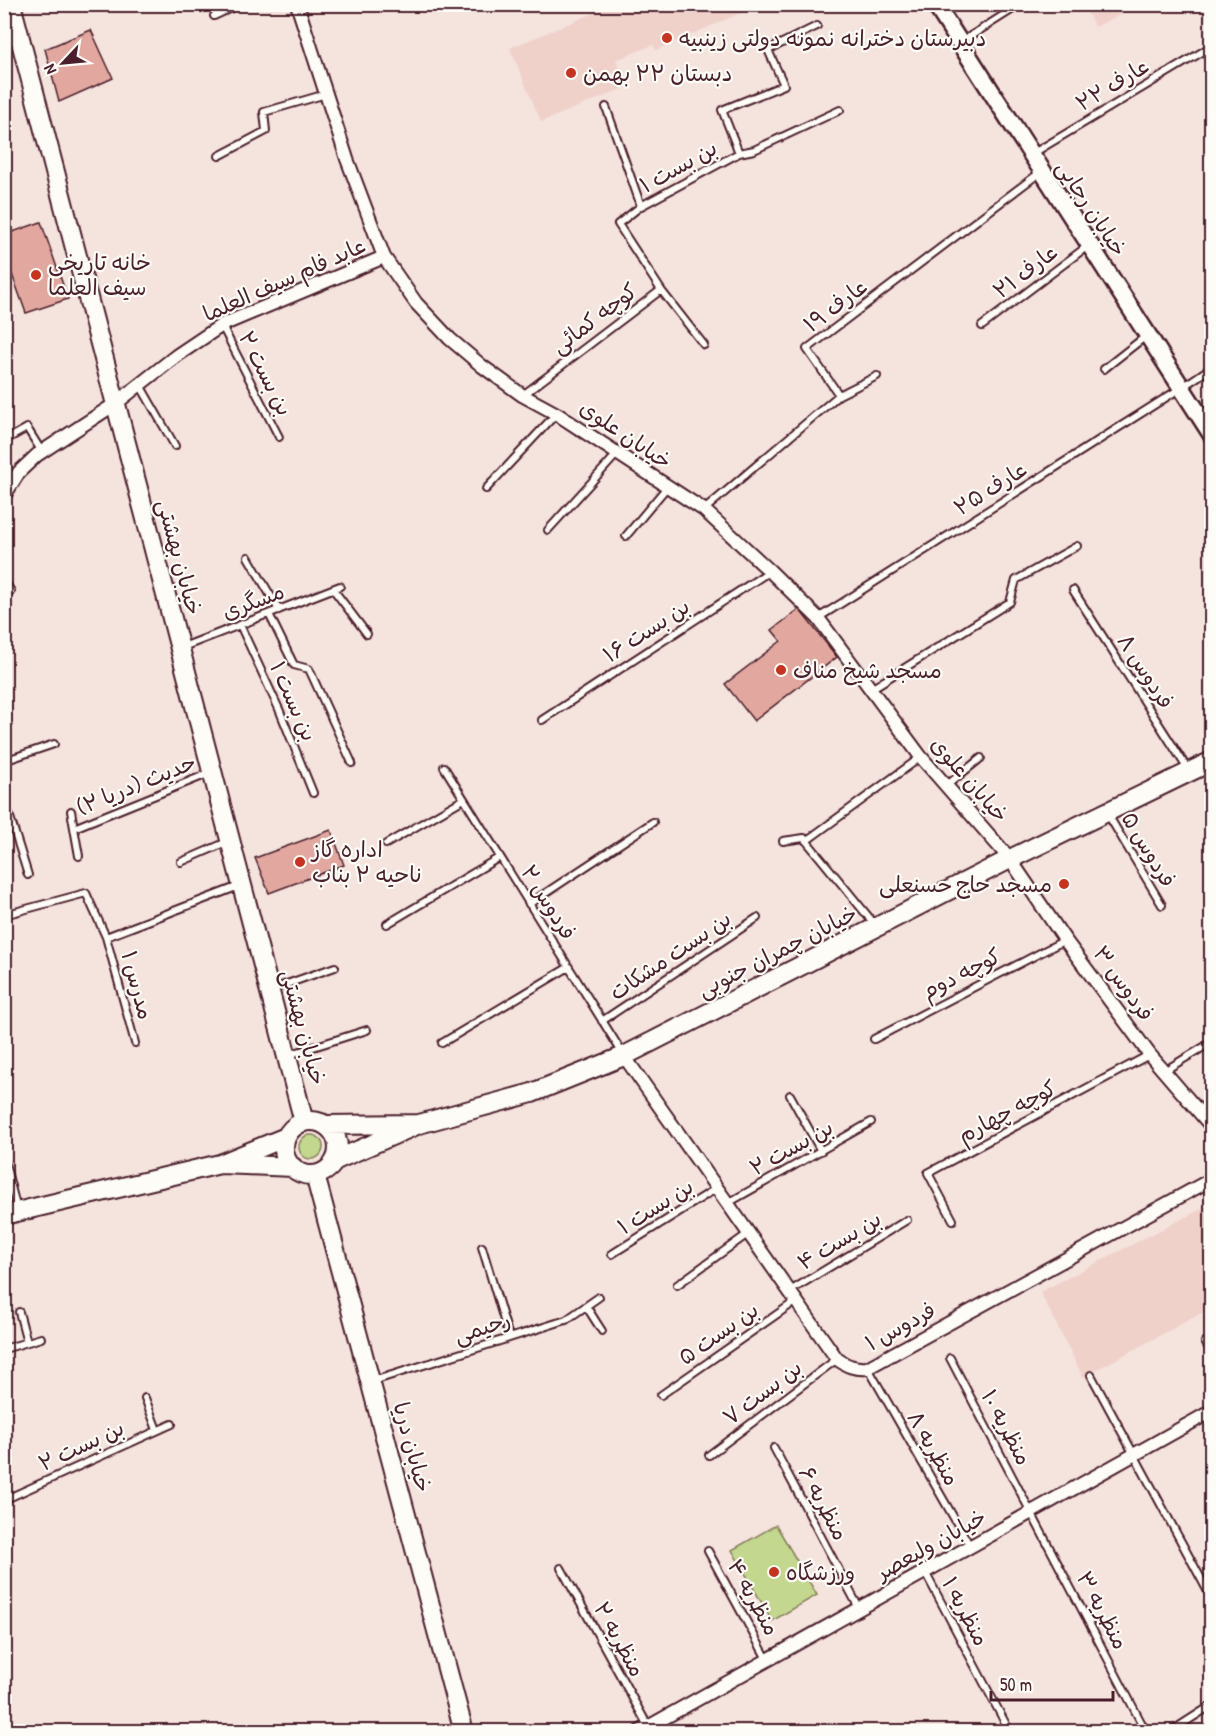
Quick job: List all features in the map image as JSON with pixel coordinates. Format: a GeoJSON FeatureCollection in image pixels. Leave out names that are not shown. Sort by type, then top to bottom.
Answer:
{"type":"FeatureCollection","features":[{"type":"Feature","properties":{"kind":"main road","name":"خیابان بهشتی"},"geometry":{"type":"LineString","coordinates":[[11,4],[304,1122]]}},
{"type":"Feature","properties":{"kind":"main road","name":"خیابان چمران جنوبی"},"geometry":{"type":"LineString","coordinates":[[336,1160],[419,1124],[532,1093],[624,1056],[1010,859],[1211,763]]}},
{"type":"Feature","properties":{"kind":"main road"},"geometry":{"type":"LineString","coordinates":[[11,1214],[220,1164],[286,1137],[296,1125],[304,1122],[311,1121],[325,1125],[336,1136],[338,1143],[336,1160],[330,1167],[315,1175],[307,1175],[293,1167],[220,1164]]}},
{"type":"Feature","properties":{"kind":"main road","name":"خیابان چمران جنوبی"},"geometry":{"type":"LineString","coordinates":[[325,1125],[419,1124]]}},
{"type":"Feature","properties":{"kind":"main road"},"geometry":{"type":"LineString","coordinates":[[286,1137],[285,1153],[293,1167]]}},
{"type":"Feature","properties":{"kind":"main road","name":"خیابان دریا"},"geometry":{"type":"LineString","coordinates":[[315,1175],[464,1731]]}},
{"type":"Feature","properties":{"kind":"street","name":"خیابان علوی"},"geometry":{"type":"LineString","coordinates":[[297,4],[347,159],[384,257],[416,303],[450,339],[482,366],[522,395],[557,414],[704,510],[770,571],[818,618],[921,757],[1010,859]]}},
{"type":"Feature","properties":{"kind":"street","name":"خیابان رجایی"},"geometry":{"type":"LineString","coordinates":[[935,4],[1212,435]]}},
{"type":"Feature","properties":{"kind":"street","name":"عابد فام سیف العلما"},"geometry":{"type":"LineString","coordinates":[[4,496],[19,472],[42,452],[116,404],[176,356],[222,325],[384,257]]}},
{"type":"Feature","properties":{"kind":"street","name":"فردوس ۳"},"geometry":{"type":"LineString","coordinates":[[1010,859],[1150,1055],[1212,1127]]}},
{"type":"Feature","properties":{"kind":"street","name":"فردوس ۱"},"geometry":{"type":"LineString","coordinates":[[624,1056],[837,1359],[857,1369],[867,1368],[1212,1179]]}},
{"type":"Feature","properties":{"kind":"street","name":"خیابان ولیعصر"},"geometry":{"type":"LineString","coordinates":[[643,1729],[1212,1411]]}},
{"type":"Feature","properties":{"kind":"lane"},"geometry":{"type":"LineString","coordinates":[[214,16],[240,4]]}},
{"type":"Feature","properties":{"kind":"lane"},"geometry":{"type":"LineString","coordinates":[[960,43],[1021,4]]}},
{"type":"Feature","properties":{"kind":"lane","name":"بن بست ۱"},"geometry":{"type":"LineString","coordinates":[[662,290],[618,224],[641,207],[739,153],[722,110],[784,85],[768,50],[817,26]]}},
{"type":"Feature","properties":{"kind":"lane","name":"عارف ۲۲"},"geometry":{"type":"LineString","coordinates":[[1031,154],[1212,46]]}},
{"type":"Feature","properties":{"kind":"lane"},"geometry":{"type":"LineString","coordinates":[[219,156],[266,131],[264,112],[326,94]]}},
{"type":"Feature","properties":{"kind":"lane"},"geometry":{"type":"LineString","coordinates":[[606,107],[641,207]]}},
{"type":"Feature","properties":{"kind":"lane"},"geometry":{"type":"LineString","coordinates":[[739,153],[754,150],[840,110]]}},
{"type":"Feature","properties":{"kind":"lane","name":"عارف ۱۹"},"geometry":{"type":"LineString","coordinates":[[839,395],[807,349],[1042,171]]}},
{"type":"Feature","properties":{"kind":"lane","name":"عارف ۲۱"},"geometry":{"type":"LineString","coordinates":[[982,326],[1089,245]]}},
{"type":"Feature","properties":{"kind":"lane","name":"کوچه کمائی"},"geometry":{"type":"LineString","coordinates":[[522,395],[662,290],[704,345]]}},
{"type":"Feature","properties":{"kind":"lane","name":"بن بست ۲"},"geometry":{"type":"LineString","coordinates":[[222,325],[279,437]]}},
{"type":"Feature","properties":{"kind":"lane"},"geometry":{"type":"LineString","coordinates":[[1104,369],[1147,334]]}},
{"type":"Feature","properties":{"kind":"lane","name":"عارف ۲۵"},"geometry":{"type":"LineString","coordinates":[[818,618],[1212,367]]}},
{"type":"Feature","properties":{"kind":"lane"},"geometry":{"type":"LineString","coordinates":[[704,510],[839,395],[877,376]]}},
{"type":"Feature","properties":{"kind":"lane"},"geometry":{"type":"LineString","coordinates":[[140,385],[175,446]]}},
{"type":"Feature","properties":{"kind":"lane"},"geometry":{"type":"LineString","coordinates":[[486,489],[557,414]]}},
{"type":"Feature","properties":{"kind":"lane"},"geometry":{"type":"LineString","coordinates":[[4,441],[27,428],[42,452]]}},
{"type":"Feature","properties":{"kind":"lane"},"geometry":{"type":"LineString","coordinates":[[548,530],[617,454]]}},
{"type":"Feature","properties":{"kind":"lane"},"geometry":{"type":"LineString","coordinates":[[626,536],[667,487]]}},
{"type":"Feature","properties":{"kind":"lane"},"geometry":{"type":"LineString","coordinates":[[871,689],[1010,602],[1016,580],[1077,546]]}},
{"type":"Feature","properties":{"kind":"lane"},"geometry":{"type":"LineString","coordinates":[[248,557],[279,610]]}},
{"type":"Feature","properties":{"kind":"lane","name":"بن بست ۱۶"},"geometry":{"type":"LineString","coordinates":[[542,720],[770,571]]}},
{"type":"Feature","properties":{"kind":"lane"},"geometry":{"type":"LineString","coordinates":[[4,581],[11,591]]}},
{"type":"Feature","properties":{"kind":"lane","name":"مسگری"},"geometry":{"type":"LineString","coordinates":[[179,648],[337,588],[367,634]]}},
{"type":"Feature","properties":{"kind":"lane","name":"فردوس ۸"},"geometry":{"type":"LineString","coordinates":[[1073,590],[1189,772]]}},
{"type":"Feature","properties":{"kind":"lane"},"geometry":{"type":"LineString","coordinates":[[269,614],[294,665],[309,669],[352,763]]}},
{"type":"Feature","properties":{"kind":"lane","name":"بن بست ۱"},"geometry":{"type":"LineString","coordinates":[[240,625],[279,709],[313,793]]}},
{"type":"Feature","properties":{"kind":"lane"},"geometry":{"type":"LineString","coordinates":[[4,760],[54,744]]}},
{"type":"Feature","properties":{"kind":"lane"},"geometry":{"type":"LineString","coordinates":[[806,841],[921,757]]}},
{"type":"Feature","properties":{"kind":"lane"},"geometry":{"type":"LineString","coordinates":[[947,785],[981,758]]}},
{"type":"Feature","properties":{"kind":"lane","name":"فردوس ۲"},"geometry":{"type":"LineString","coordinates":[[444,767],[624,1056]]}},
{"type":"Feature","properties":{"kind":"lane","name":"حدیث (دریا ۲)"},"geometry":{"type":"LineString","coordinates":[[74,828],[212,772]]}},
{"type":"Feature","properties":{"kind":"lane"},"geometry":{"type":"LineString","coordinates":[[4,798],[28,875]]}},
{"type":"Feature","properties":{"kind":"lane"},"geometry":{"type":"LineString","coordinates":[[386,844],[464,799]]}},
{"type":"Feature","properties":{"kind":"lane"},"geometry":{"type":"LineString","coordinates":[[71,811],[79,856]]}},
{"type":"Feature","properties":{"kind":"lane","name":"فردوس ۵"},"geometry":{"type":"LineString","coordinates":[[1106,812],[1162,905]]}},
{"type":"Feature","properties":{"kind":"lane"},"geometry":{"type":"LineString","coordinates":[[529,904],[653,822]]}},
{"type":"Feature","properties":{"kind":"lane"},"geometry":{"type":"LineString","coordinates":[[783,841],[804,838],[877,927]]}},
{"type":"Feature","properties":{"kind":"lane"},"geometry":{"type":"LineString","coordinates":[[181,862],[230,841]]}},
{"type":"Feature","properties":{"kind":"lane"},"geometry":{"type":"LineString","coordinates":[[387,924],[500,857]]}},
{"type":"Feature","properties":{"kind":"lane"},"geometry":{"type":"LineString","coordinates":[[106,937],[242,885]]}},
{"type":"Feature","properties":{"kind":"lane","name":"مدرس ۱"},"geometry":{"type":"LineString","coordinates":[[4,915],[86,893],[106,937],[135,1042]]}},
{"type":"Feature","properties":{"kind":"lane","name":"بن بست مشکات"},"geometry":{"type":"LineString","coordinates":[[602,1021],[757,918]]}},
{"type":"Feature","properties":{"kind":"lane","name":"کوچه دوم"},"geometry":{"type":"LineString","coordinates":[[874,1039],[1065,939]]}},
{"type":"Feature","properties":{"kind":"lane"},"geometry":{"type":"LineString","coordinates":[[269,990],[335,967]]}},
{"type":"Feature","properties":{"kind":"lane"},"geometry":{"type":"LineString","coordinates":[[442,1043],[569,967]]}},
{"type":"Feature","properties":{"kind":"lane"},"geometry":{"type":"LineString","coordinates":[[286,1056],[367,1030]]}},
{"type":"Feature","properties":{"kind":"lane"},"geometry":{"type":"LineString","coordinates":[[1164,1071],[1212,1042]]}},
{"type":"Feature","properties":{"kind":"lane","name":"کوچه چهارم"},"geometry":{"type":"LineString","coordinates":[[953,1220],[928,1173],[1150,1055]]}},
{"type":"Feature","properties":{"kind":"lane"},"geometry":{"type":"LineString","coordinates":[[790,1095],[821,1151]]}},
{"type":"Feature","properties":{"kind":"lane","name":"بن بست ۲"},"geometry":{"type":"LineString","coordinates":[[728,1203],[871,1122]]}},
{"type":"Feature","properties":{"kind":"lane"},"geometry":{"type":"LineString","coordinates":[[4,1158],[11,1214]]}},
{"type":"Feature","properties":{"kind":"lane","name":"بن بست ۱"},"geometry":{"type":"LineString","coordinates":[[612,1254],[717,1188]]}},
{"type":"Feature","properties":{"kind":"lane","name":"بن بست ۴"},"geometry":{"type":"LineString","coordinates":[[793,1296],[907,1220]]}},
{"type":"Feature","properties":{"kind":"lane"},"geometry":{"type":"LineString","coordinates":[[677,1285],[749,1233]]}},
{"type":"Feature","properties":{"kind":"lane"},"geometry":{"type":"LineString","coordinates":[[482,1247],[509,1337]]}},
{"type":"Feature","properties":{"kind":"lane","name":"بن بست ۵"},"geometry":{"type":"LineString","coordinates":[[661,1395],[793,1296]]}},
{"type":"Feature","properties":{"kind":"lane","name":"رحیمی"},"geometry":{"type":"LineString","coordinates":[[371,1382],[566,1320],[599,1297]]}},
{"type":"Feature","properties":{"kind":"lane"},"geometry":{"type":"LineString","coordinates":[[586,1306],[602,1331]]}},
{"type":"Feature","properties":{"kind":"lane"},"geometry":{"type":"LineString","coordinates":[[18,1312],[27,1342]]}},
{"type":"Feature","properties":{"kind":"lane"},"geometry":{"type":"LineString","coordinates":[[4,1349],[41,1338]]}},
{"type":"Feature","properties":{"kind":"lane"},"geometry":{"type":"LineString","coordinates":[[1205,1342],[1212,1353]]}},
{"type":"Feature","properties":{"kind":"lane","name":"منظریه ۱۰"},"geometry":{"type":"LineString","coordinates":[[950,1358],[1031,1512]]}},
{"type":"Feature","properties":{"kind":"lane","name":"بن بست ۷"},"geometry":{"type":"LineString","coordinates":[[709,1455],[837,1359]]}},
{"type":"Feature","properties":{"kind":"lane","name":"منظریه ۸"},"geometry":{"type":"LineString","coordinates":[[867,1368],[970,1546]]}},
{"type":"Feature","properties":{"kind":"lane"},"geometry":{"type":"LineString","coordinates":[[1091,1375],[1212,1599]]}},
{"type":"Feature","properties":{"kind":"lane"},"geometry":{"type":"LineString","coordinates":[[145,1398],[157,1430]]}},
{"type":"Feature","properties":{"kind":"lane","name":"بن بست ۲"},"geometry":{"type":"LineString","coordinates":[[4,1500],[172,1424]]}},
{"type":"Feature","properties":{"kind":"lane","name":"منظریه ۶"},"geometry":{"type":"LineString","coordinates":[[774,1448],[860,1608]]}},
{"type":"Feature","properties":{"kind":"lane","name":"منظریه ۳"},"geometry":{"type":"LineString","coordinates":[[1031,1512],[1143,1726]]}},
{"type":"Feature","properties":{"kind":"lane","name":"منظریه ۴"},"geometry":{"type":"LineString","coordinates":[[708,1551],[767,1659]]}},
{"type":"Feature","properties":{"kind":"lane","name":"منظریه ۲"},"geometry":{"type":"LineString","coordinates":[[561,1568],[643,1729]]}},
{"type":"Feature","properties":{"kind":"lane","name":"منظریه ۱"},"geometry":{"type":"LineString","coordinates":[[924,1572],[1010,1731]]}},
{"type":"Feature","properties":{"kind":"lane"},"geometry":{"type":"LineString","coordinates":[[1170,1731],[1212,1705]]}},
{"type":"Feature","properties":{"kind":"shaded area","name":"دبستان ۲۲ بهمن"},"geometry":{"type":"Polygon","coordinates":[[[597,5],[759,5],[656,50],[653,45],[616,60],[627,87],[541,122],[510,48],[599,11],[597,5]]]}},
{"type":"Feature","properties":{"kind":"shaded area"},"geometry":{"type":"Polygon","coordinates":[[[1083,5],[1140,5],[1095,27],[1083,5]]]}},
{"type":"Feature","properties":{"kind":"shaded area"},"geometry":{"type":"Polygon","coordinates":[[[1211,1204],[1211,1308],[1083,1377],[1040,1292],[1211,1204]]]}},
{"type":"Feature","properties":{"kind":"green space"},"geometry":{"type":"Polygon","coordinates":[[[306,1135],[316,1135],[323,1142],[323,1152],[316,1159],[306,1159],[299,1152],[299,1142],[306,1135]]]}},
{"type":"Feature","properties":{"kind":"green space","name":"ورزشگاه"},"geometry":{"type":"Polygon","coordinates":[[[776,1525],[817,1595],[772,1621],[732,1550],[776,1525]]]}},
{"type":"Feature","properties":{"kind":"building"},"geometry":{"type":"Polygon","coordinates":[[[91,30],[113,78],[59,102],[45,49],[91,30]]]}},
{"type":"Feature","properties":{"kind":"building","name":"خانه تاریخی سیف العلما"},"geometry":{"type":"Polygon","coordinates":[[[41,222],[68,299],[26,313],[4,252],[4,235],[41,222]]]}},
{"type":"Feature","properties":{"kind":"building","name":"مسجد شیخ مناف"},"geometry":{"type":"Polygon","coordinates":[[[799,609],[837,657],[754,721],[725,684],[781,641],[772,630],[799,609]]]}},
{"type":"Feature","properties":{"kind":"building","name":"اداره گاز ناحیه ۲ بناب"},"geometry":{"type":"Polygon","coordinates":[[[331,830],[344,865],[269,893],[255,858],[331,830]]]}},
{"type":"Feature","properties":{"kind":"place","name":"دبیرستان دخترانه نمونه دولتی زینبیه"},"geometry":{"type":"Point","coordinates":[667,38]}},
{"type":"Feature","properties":{"kind":"place","name":"دبستان ۲۲ بهمن"},"geometry":{"type":"Point","coordinates":[571,73]}},
{"type":"Feature","properties":{"kind":"place","name":"خانه تاریخی سیف العلما"},"geometry":{"type":"Point","coordinates":[36,275]}},
{"type":"Feature","properties":{"kind":"place","name":"مسجد شیخ مناف"},"geometry":{"type":"Point","coordinates":[781,670]}},
{"type":"Feature","properties":{"kind":"place","name":"اداره گاز ناحیه ۲ بناب"},"geometry":{"type":"Point","coordinates":[300,862]}},
{"type":"Feature","properties":{"kind":"place","name":"مسجد حاج حسنعلی"},"geometry":{"type":"Point","coordinates":[1064,884]}},
{"type":"Feature","properties":{"kind":"place","name":"ورزشگاه"},"geometry":{"type":"Point","coordinates":[774,1572]}}]}
